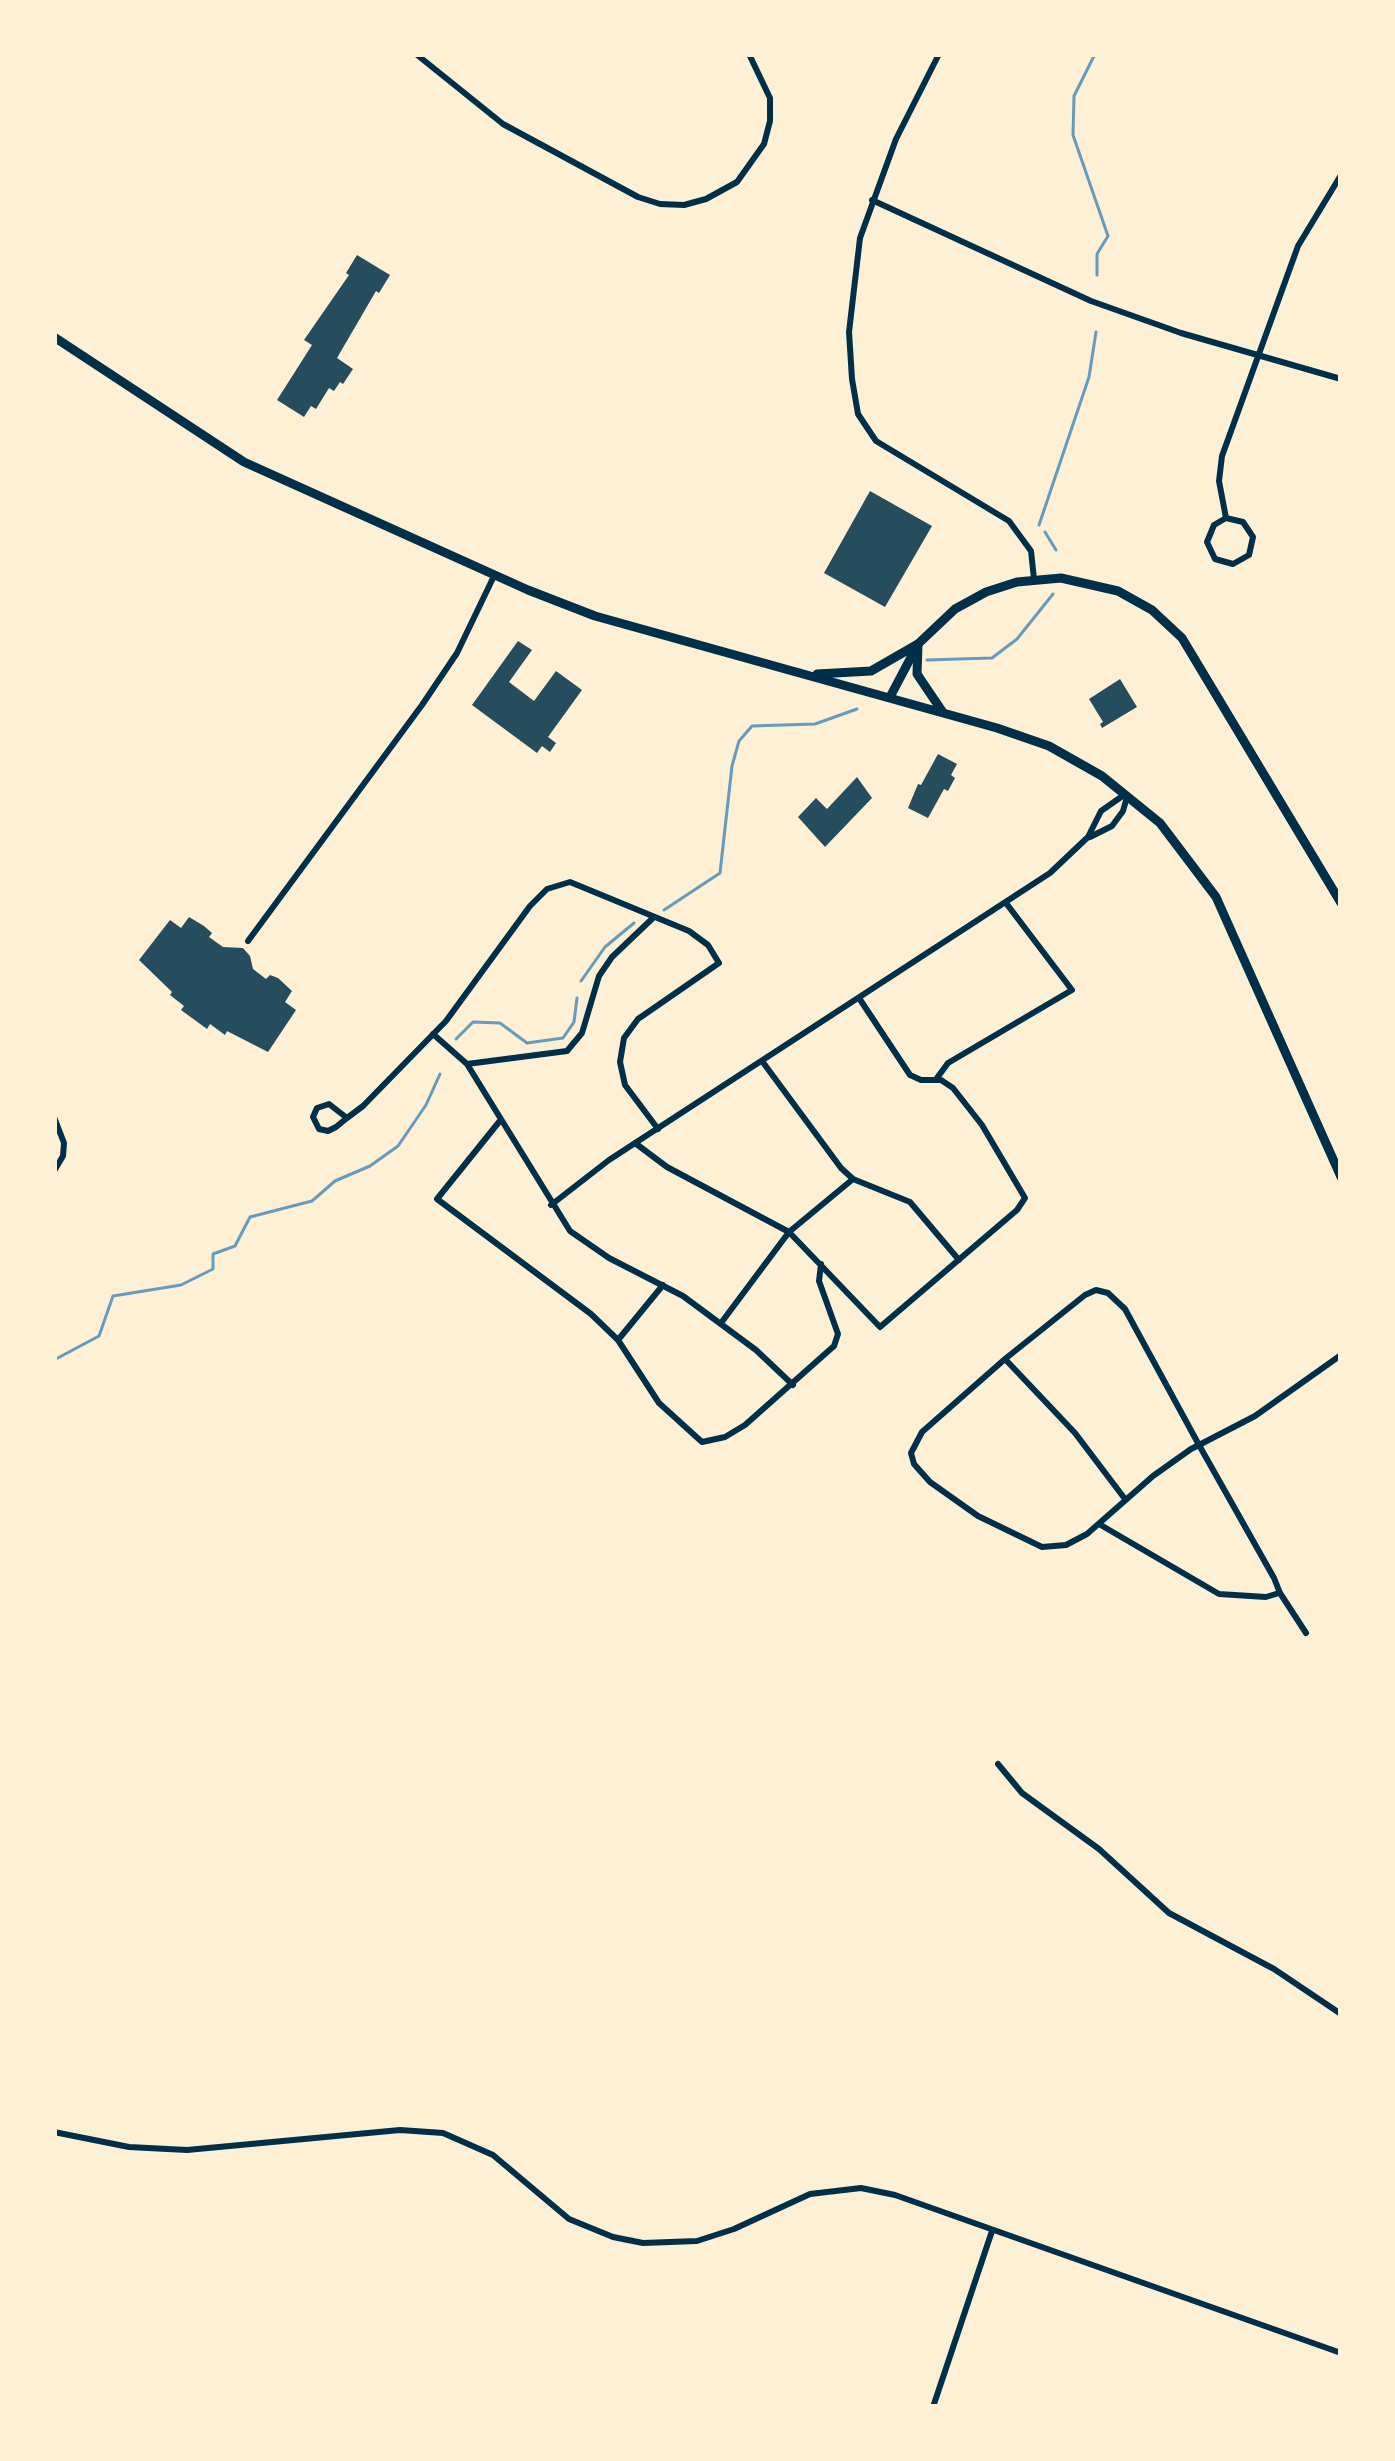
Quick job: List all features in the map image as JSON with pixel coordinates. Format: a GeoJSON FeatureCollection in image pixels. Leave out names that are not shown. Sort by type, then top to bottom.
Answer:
{"type":"FeatureCollection","features":[{"type":"Feature","properties":{"kind":"main road"},"geometry":{"type":"LineString","coordinates":[[54,337],[244,462],[494,575],[595,616],[942,711],[1049,746],[1127,793],[1176,841],[1216,897],[1341,1177]]}},
{"type":"Feature","properties":{"kind":"main road"},"geometry":{"type":"LineString","coordinates":[[809,675],[871,670],[918,644],[970,600],[1034,579],[1098,584],[1136,599],[1167,623],[1214,686],[1341,903]]}},
{"type":"Feature","properties":{"kind":"main road"},"geometry":{"type":"LineString","coordinates":[[890,697],[918,644]]}},
{"type":"Feature","properties":{"kind":"main road"},"geometry":{"type":"LineString","coordinates":[[918,644],[917,674],[942,711]]}},
{"type":"Feature","properties":{"kind":"street"},"geometry":{"type":"LineString","coordinates":[[416,54],[503,124],[660,205],[706,200],[737,182],[764,144],[770,98],[749,54]]}},
{"type":"Feature","properties":{"kind":"street"},"geometry":{"type":"LineString","coordinates":[[939,54],[896,139],[860,238],[849,332],[858,414],[876,441],[1009,520],[1030,551],[1034,579]]}},
{"type":"Feature","properties":{"kind":"street"},"geometry":{"type":"LineString","coordinates":[[1226,518],[1222,457],[1298,246],[1341,175]]}},
{"type":"Feature","properties":{"kind":"street"},"geometry":{"type":"LineString","coordinates":[[872,200],[1091,301],[1341,380]]}},
{"type":"Feature","properties":{"kind":"street"},"geometry":{"type":"LineString","coordinates":[[1226,518],[1244,522],[1253,537],[1249,555],[1233,564],[1215,559],[1207,542],[1214,525],[1226,518]]}},
{"type":"Feature","properties":{"kind":"street"},"geometry":{"type":"LineString","coordinates":[[248,940],[422,705],[468,633],[494,575]]}},
{"type":"Feature","properties":{"kind":"street"},"geometry":{"type":"LineString","coordinates":[[551,1205],[635,1143],[1065,861],[1088,837],[1101,811],[1127,793]]}},
{"type":"Feature","properties":{"kind":"street"},"geometry":{"type":"LineString","coordinates":[[1088,837],[1112,826],[1124,811],[1127,793]]}},
{"type":"Feature","properties":{"kind":"street"},"geometry":{"type":"LineString","coordinates":[[347,1118],[328,1104],[317,1108],[313,1117],[316,1126],[328,1131],[347,1118],[433,1034],[547,889],[570,882],[689,931],[708,945],[719,963],[638,1019],[624,1038],[620,1061],[625,1085],[658,1129]]}},
{"type":"Feature","properties":{"kind":"street"},"geometry":{"type":"LineString","coordinates":[[937,1078],[948,1063],[1072,990],[1006,903]]}},
{"type":"Feature","properties":{"kind":"street"},"geometry":{"type":"LineString","coordinates":[[467,1064],[567,1052],[582,1033],[599,976],[654,916]]}},
{"type":"Feature","properties":{"kind":"street"},"geometry":{"type":"LineString","coordinates":[[635,1143],[667,1167],[789,1232],[880,1328],[1025,1198],[950,1084],[910,1075],[859,998]]}},
{"type":"Feature","properties":{"kind":"street"},"geometry":{"type":"LineString","coordinates":[[433,1034],[467,1064],[559,1218],[579,1238],[721,1323],[793,1385]]}},
{"type":"Feature","properties":{"kind":"street"},"geometry":{"type":"LineString","coordinates":[[762,1061],[853,1179],[910,1202],[959,1260]]}},
{"type":"Feature","properties":{"kind":"street"},"geometry":{"type":"LineString","coordinates":[[54,1118],[64,1143],[54,1171]]}},
{"type":"Feature","properties":{"kind":"street"},"geometry":{"type":"LineString","coordinates":[[500,1122],[437,1199],[591,1314],[619,1340],[658,1403],[702,1442],[725,1437],[745,1425],[835,1346],[838,1334],[819,1281],[821,1264]]}},
{"type":"Feature","properties":{"kind":"street"},"geometry":{"type":"LineString","coordinates":[[721,1323],[789,1232],[853,1179]]}},
{"type":"Feature","properties":{"kind":"street"},"geometry":{"type":"LineString","coordinates":[[619,1340],[663,1285]]}},
{"type":"Feature","properties":{"kind":"street"},"geometry":{"type":"LineString","coordinates":[[1306,1633],[1280,1593],[1199,1444],[1125,1309],[1108,1293],[1096,1290],[1085,1295],[1005,1359],[922,1432],[911,1453],[930,1482],[958,1503],[1042,1547],[1077,1540],[1199,1444],[1255,1416],[1341,1355]]}},
{"type":"Feature","properties":{"kind":"street"},"geometry":{"type":"LineString","coordinates":[[1005,1359],[1075,1433],[1125,1499]]}},
{"type":"Feature","properties":{"kind":"street"},"geometry":{"type":"LineString","coordinates":[[1099,1524],[1219,1594],[1266,1597],[1280,1593]]}},
{"type":"Feature","properties":{"kind":"street"},"geometry":{"type":"LineString","coordinates":[[998,1764],[1022,1793],[1099,1849],[1169,1913],[1274,1969],[1341,2014]]}},
{"type":"Feature","properties":{"kind":"street"},"geometry":{"type":"LineString","coordinates":[[54,2132],[165,2150],[400,2130],[443,2133],[493,2156],[569,2219],[643,2243],[716,2236],[810,2194],[839,2188],[895,2195],[1341,2353]]}},
{"type":"Feature","properties":{"kind":"street"},"geometry":{"type":"LineString","coordinates":[[933,2407],[992,2231]]}},
{"type":"Feature","properties":{"kind":"building"},"geometry":{"type":"Polygon","coordinates":[[[357,255],[390,275],[337,358],[353,369],[343,384],[334,391],[329,388],[316,409],[311,406],[304,417],[277,400],[312,345],[304,340],[349,275],[357,255]]]}},
{"type":"Feature","properties":{"kind":"building"},"geometry":{"type":"Polygon","coordinates":[[[870,491],[932,526],[885,607],[824,573],[870,491]]]}},
{"type":"Feature","properties":{"kind":"building"},"geometry":{"type":"Polygon","coordinates":[[[518,641],[532,650],[509,682],[534,701],[556,671],[582,690],[548,737],[556,743],[550,752],[542,746],[537,753],[472,705],[518,641]]]}},
{"type":"Feature","properties":{"kind":"building"},"geometry":{"type":"Polygon","coordinates":[[[1120,679],[1137,707],[1102,728],[1089,699],[1120,679]]]}},
{"type":"Feature","properties":{"kind":"building"},"geometry":{"type":"Polygon","coordinates":[[[938,754],[957,764],[951,775],[955,778],[928,818],[908,808],[938,754]]]}},
{"type":"Feature","properties":{"kind":"building"},"geometry":{"type":"Polygon","coordinates":[[[857,777],[872,798],[825,847],[798,817],[816,798],[827,809],[857,777]]]}},
{"type":"Feature","properties":{"kind":"building"},"geometry":{"type":"Polygon","coordinates":[[[189,917],[223,947],[243,948],[253,969],[266,979],[270,975],[278,978],[292,991],[285,1002],[296,1010],[268,1052],[210,1024],[207,1029],[181,1010],[184,1006],[139,960],[170,920],[181,928],[189,917]]]}},
{"type":"Feature","properties":{"kind":"waterway"},"geometry":{"type":"LineString","coordinates":[[1095,54],[1074,96],[1073,135],[1108,236],[1097,254],[1097,275]]}},
{"type":"Feature","properties":{"kind":"waterway"},"geometry":{"type":"LineString","coordinates":[[1039,525],[1089,377],[1096,332]]}},
{"type":"Feature","properties":{"kind":"waterway"},"geometry":{"type":"LineString","coordinates":[[1045,532],[1056,550]]}},
{"type":"Feature","properties":{"kind":"waterway"},"geometry":{"type":"LineString","coordinates":[[927,660],[992,658],[1017,639],[1053,594]]}},
{"type":"Feature","properties":{"kind":"waterway"},"geometry":{"type":"LineString","coordinates":[[664,910],[720,873],[732,766],[739,741],[752,726],[815,724],[857,709]]}},
{"type":"Feature","properties":{"kind":"waterway"},"geometry":{"type":"LineString","coordinates":[[581,981],[605,947],[634,923]]}},
{"type":"Feature","properties":{"kind":"waterway"},"geometry":{"type":"LineString","coordinates":[[456,1039],[473,1022],[500,1023],[527,1043],[563,1038],[574,1022],[577,998]]}},
{"type":"Feature","properties":{"kind":"waterway"},"geometry":{"type":"LineString","coordinates":[[54,1360],[99,1336],[113,1296],[181,1285],[213,1269],[213,1254],[235,1246],[250,1217],[312,1201],[335,1181],[370,1166],[398,1146],[440,1074]]}}]}
